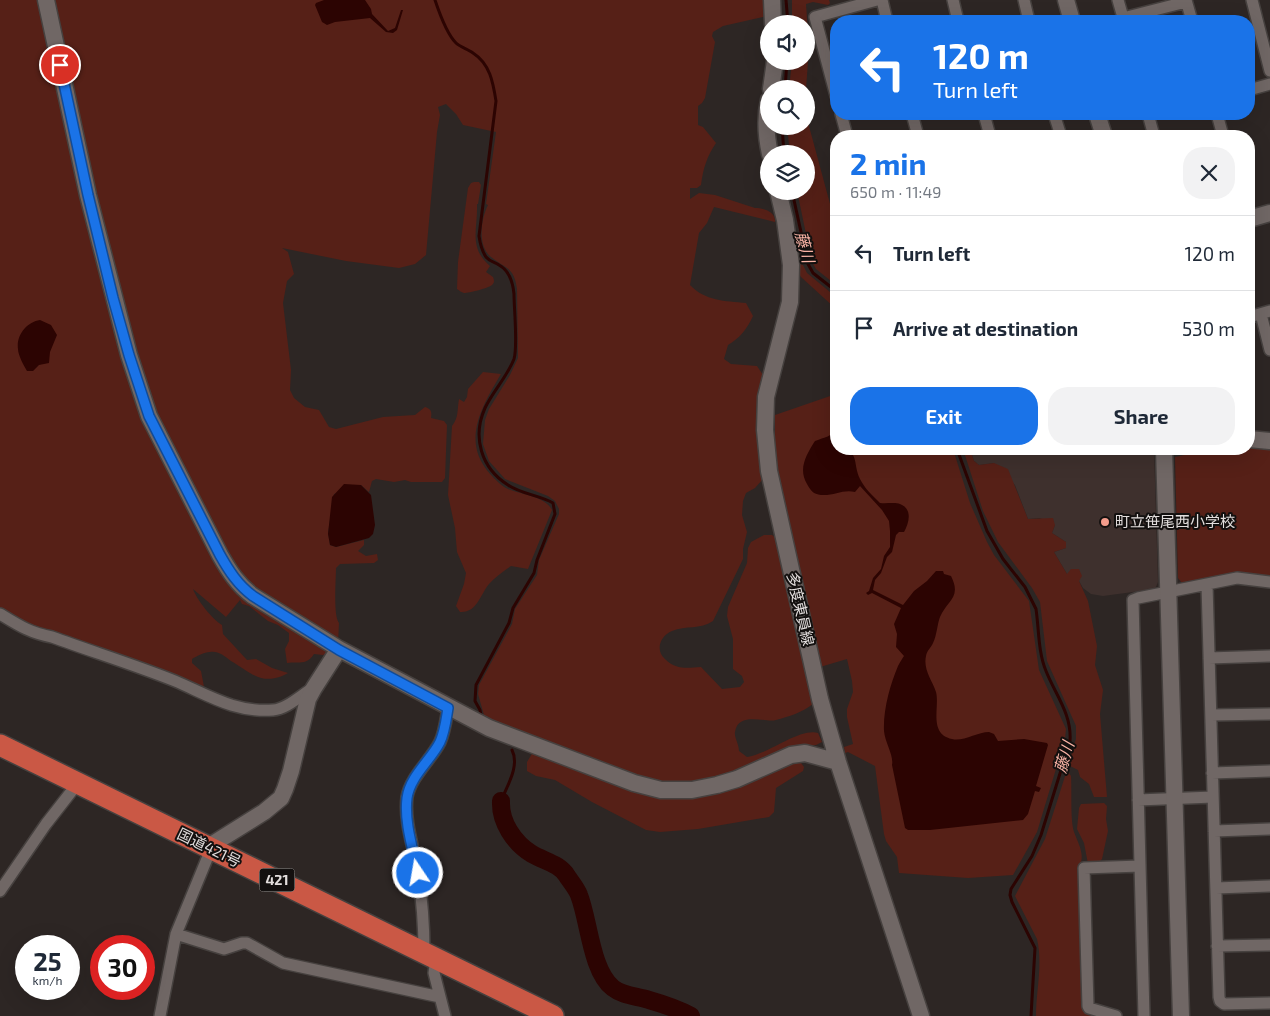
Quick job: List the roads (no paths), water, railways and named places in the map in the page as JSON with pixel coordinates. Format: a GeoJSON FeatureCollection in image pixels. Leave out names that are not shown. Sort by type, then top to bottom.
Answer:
{"type":"FeatureCollection","features":[{"type":"Feature","properties":{"kind":"highway","name":"国道421号"},"geometry":{"type":"LineString","coordinates":[[0,745],[553,1016]]}},
{"type":"Feature","properties":{"kind":"street"},"geometry":{"type":"LineString","coordinates":[[46,0],[88,195],[111,288],[129,355],[149,416],[220,555],[242,588],[339,650],[448,708],[489,728],[634,783],[661,790],[692,790],[717,786],[737,779],[791,755],[805,753],[838,762]]}},
{"type":"Feature","properties":{"kind":"street"},"geometry":{"type":"LineString","coordinates":[[772,0],[773,15]]}},
{"type":"Feature","properties":{"kind":"street"},"geometry":{"type":"LineString","coordinates":[[830,73],[815,17],[877,0]]}},
{"type":"Feature","properties":{"kind":"street"},"geometry":{"type":"LineString","coordinates":[[882,0],[886,15]]}},
{"type":"Feature","properties":{"kind":"street"},"geometry":{"type":"LineString","coordinates":[[953,0],[957,15]]}},
{"type":"Feature","properties":{"kind":"street"},"geometry":{"type":"LineString","coordinates":[[1024,0],[1028,15]]}},
{"type":"Feature","properties":{"kind":"street"},"geometry":{"type":"LineString","coordinates":[[1066,0],[1070,15]]}},
{"type":"Feature","properties":{"kind":"street"},"geometry":{"type":"LineString","coordinates":[[1118,0],[1122,15]]}},
{"type":"Feature","properties":{"kind":"street"},"geometry":{"type":"LineString","coordinates":[[1252,0],[1270,71]]}},
{"type":"Feature","properties":{"kind":"street"},"geometry":{"type":"LineString","coordinates":[[1140,15],[1186,1],[1190,15]]}},
{"type":"Feature","properties":{"kind":"street"},"geometry":{"type":"LineString","coordinates":[[1255,88],[1270,84]]}},
{"type":"Feature","properties":{"kind":"street","name":"多度東員線"},"geometry":{"type":"LineString","coordinates":[[780,200],[785,220],[790,265],[790,302],[766,397],[765,430],[768,463],[820,699],[838,762],[921,1016]]}},
{"type":"Feature","properties":{"kind":"street"},"geometry":{"type":"LineString","coordinates":[[1255,218],[1270,214]]}},
{"type":"Feature","properties":{"kind":"street"},"geometry":{"type":"LineString","coordinates":[[1265,313],[1270,350]]}},
{"type":"Feature","properties":{"kind":"street"},"geometry":{"type":"LineString","coordinates":[[1255,440],[1270,441]]}},
{"type":"Feature","properties":{"kind":"street"},"geometry":{"type":"LineString","coordinates":[[1164,455],[1181,1016]]}},
{"type":"Feature","properties":{"kind":"street"},"geometry":{"type":"LineString","coordinates":[[1144,1016],[1133,600],[1238,578],[1270,582]]}},
{"type":"Feature","properties":{"kind":"street"},"geometry":{"type":"LineString","coordinates":[[1207,585],[1212,797],[1220,1001],[1224,1004],[1270,1003]]}},
{"type":"Feature","properties":{"kind":"street"},"geometry":{"type":"LineString","coordinates":[[0,614],[35,634],[52,637],[175,681],[234,707],[280,709],[314,688]]}},
{"type":"Feature","properties":{"kind":"street"},"geometry":{"type":"LineString","coordinates":[[160,1016],[176,934],[209,848],[264,812],[281,798],[285,789],[303,717],[314,688],[339,650]]}},
{"type":"Feature","properties":{"kind":"street"},"geometry":{"type":"LineString","coordinates":[[1209,658],[1270,656]]}},
{"type":"Feature","properties":{"kind":"street"},"geometry":{"type":"LineString","coordinates":[[445,1016],[430,955],[418,873],[408,822],[407,796],[416,777],[440,742],[448,708]]}},
{"type":"Feature","properties":{"kind":"street"},"geometry":{"type":"LineString","coordinates":[[1211,715],[1270,714]]}},
{"type":"Feature","properties":{"kind":"street"},"geometry":{"type":"LineString","coordinates":[[1212,773],[1270,771]]}},
{"type":"Feature","properties":{"kind":"street"},"geometry":{"type":"LineString","coordinates":[[0,891],[46,824],[78,783]]}},
{"type":"Feature","properties":{"kind":"street"},"geometry":{"type":"LineString","coordinates":[[1138,800],[1212,797]]}},
{"type":"Feature","properties":{"kind":"street"},"geometry":{"type":"LineString","coordinates":[[1214,830],[1270,829]]}},
{"type":"Feature","properties":{"kind":"street"},"geometry":{"type":"LineString","coordinates":[[1116,1016],[1089,1008],[1088,1006],[1084,868],[1140,866]]}},
{"type":"Feature","properties":{"kind":"street"},"geometry":{"type":"LineString","coordinates":[[1216,888],[1270,886]]}},
{"type":"Feature","properties":{"kind":"street"},"geometry":{"type":"LineString","coordinates":[[176,934],[224,949],[247,943],[283,963],[440,997]]}},
{"type":"Feature","properties":{"kind":"street"},"geometry":{"type":"LineString","coordinates":[[1218,946],[1270,945]]}},
{"type":"Feature","properties":{"kind":"waterway"},"geometry":{"type":"LineString","coordinates":[[435,0],[449,34],[458,44],[479,57],[487,68],[492,80],[496,101],[479,236],[481,247],[486,257],[503,268],[512,282],[516,346],[511,366],[485,408],[481,419],[479,441],[485,461],[499,478],[513,488],[553,503],[555,514],[537,560],[534,573],[513,608],[509,623],[476,685],[475,701],[481,715]]}},
{"type":"Feature","properties":{"kind":"waterway","name":"藤川"},"geometry":{"type":"LineString","coordinates":[[786,0],[787,15]]}},
{"type":"Feature","properties":{"kind":"waterway","name":"藤川"},"geometry":{"type":"LineString","coordinates":[[786,70],[786,80]]}},
{"type":"Feature","properties":{"kind":"waterway","name":"藤川"},"geometry":{"type":"LineString","coordinates":[[783,135],[783,145]]}},
{"type":"Feature","properties":{"kind":"waterway","name":"藤川"},"geometry":{"type":"LineString","coordinates":[[794,200],[808,264],[813,273],[830,286]]}},
{"type":"Feature","properties":{"kind":"waterway","name":"藤川"},"geometry":{"type":"LineString","coordinates":[[959,455],[987,531],[1003,559],[1025,587],[1036,609],[1043,664],[1066,713],[1070,731],[1070,741],[1041,835],[1032,856],[1011,889],[1010,895],[1035,948],[1031,1016]]}},
{"type":"Feature","properties":{"kind":"waterway"},"geometry":{"type":"LineString","coordinates":[[501,801],[514,769],[512,750]]}},
{"type":"Feature","properties":{"kind":"waterway"},"geometry":{"type":"LineString","coordinates":[[501,801],[503,817],[509,831],[519,844],[532,854],[560,868],[577,890],[595,958],[600,970],[613,988],[621,993],[665,1005],[691,1016]]}},
{"type":"Feature","properties":{"kind":"place","name":"町立笹尾西小学校"},"geometry":{"type":"Point","coordinates":[1105,522]}}]}
